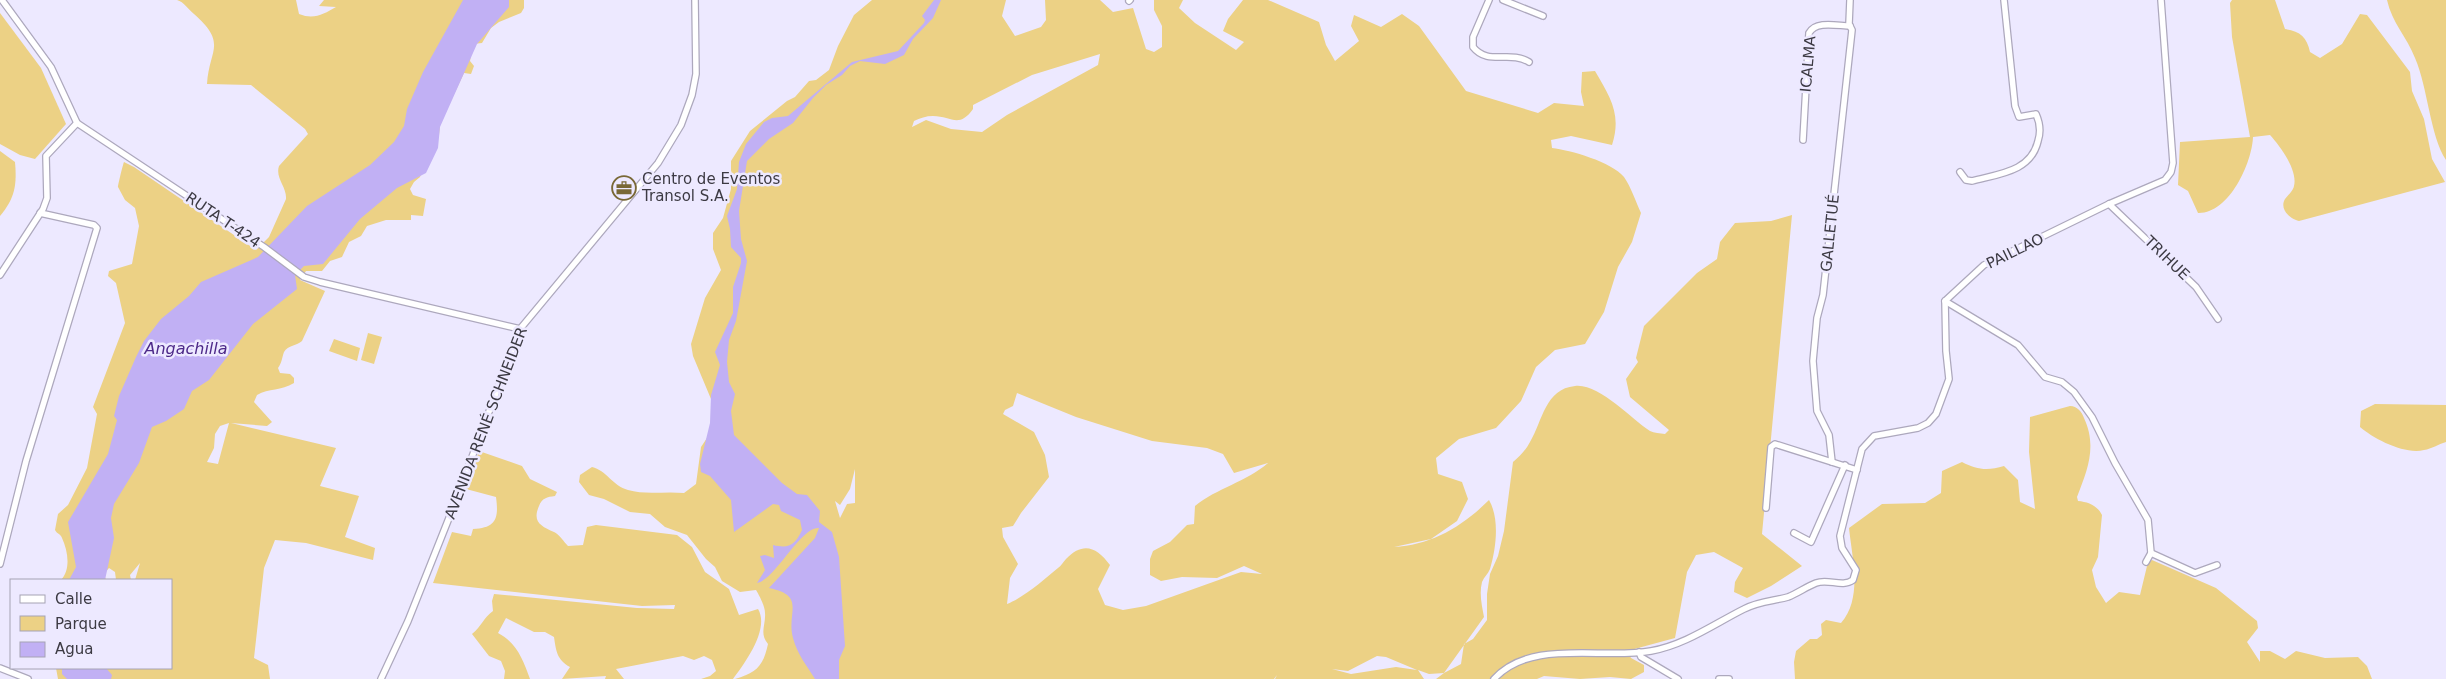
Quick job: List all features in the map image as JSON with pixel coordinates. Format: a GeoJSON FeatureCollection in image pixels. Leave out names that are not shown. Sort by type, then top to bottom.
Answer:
{"type":"FeatureCollection","features":[{"type":"Feature","properties":{"kind":"street"},"geometry":{"type":"LineString","coordinates":[[0,275],[40,213],[47,198],[46,156],[77,123],[51,66],[2,0]]}},
{"type":"Feature","properties":{"kind":"street","name":"AVENIDA RENÉ SCHNEIDER"},"geometry":{"type":"LineString","coordinates":[[381,679],[408,621],[520,329],[658,163],[676,135],[689,105],[696,74],[695,0]]}},
{"type":"Feature","properties":{"kind":"street"},"geometry":{"type":"LineString","coordinates":[[1489,0],[1473,37],[1473,47],[1488,57],[1513,55],[1528,62]]}},
{"type":"Feature","properties":{"kind":"street"},"geometry":{"type":"LineString","coordinates":[[1503,0],[1543,16]]}},
{"type":"Feature","properties":{"kind":"street","name":"GALLETUÉ"},"geometry":{"type":"LineString","coordinates":[[1832,462],[1829,435],[1817,411],[1813,361],[1817,318],[1823,295],[1852,30],[1850,26],[1850,0]]}},
{"type":"Feature","properties":{"kind":"street"},"geometry":{"type":"LineString","coordinates":[[1960,172],[1966,180],[1972,181],[2012,171],[2030,158],[2037,146],[2040,133],[2036,114],[2019,117],[2015,106],[2004,0]]}},
{"type":"Feature","properties":{"kind":"street","name":"PAILLAO"},"geometry":{"type":"LineString","coordinates":[[1945,301],[1984,265],[2109,204],[2165,180],[2172,169],[2161,0]]}},
{"type":"Feature","properties":{"kind":"street","name":"ICALMA"},"geometry":{"type":"LineString","coordinates":[[1802,140],[1809,32],[1812,27],[1818,25],[1850,26]]}},
{"type":"Feature","properties":{"kind":"street","name":"RUTA T-424"},"geometry":{"type":"LineString","coordinates":[[77,123],[264,247],[304,276],[320,282],[520,329]]}},
{"type":"Feature","properties":{"kind":"street","name":"TRIHUE"},"geometry":{"type":"LineString","coordinates":[[2109,204],[2196,287],[2218,318]]}},
{"type":"Feature","properties":{"kind":"street"},"geometry":{"type":"LineString","coordinates":[[0,564],[23,470],[97,228],[94,225],[40,213]]}},
{"type":"Feature","properties":{"kind":"street"},"geometry":{"type":"LineString","coordinates":[[1494,679],[1508,666],[1532,656],[1639,652],[1675,644],[1745,608],[1790,596],[1817,582],[1851,581],[1856,570],[1844,551],[1840,536],[1862,450],[1871,438],[1881,433],[1921,427],[1931,420],[1938,410],[1949,379],[1946,351],[1945,301]]}},
{"type":"Feature","properties":{"kind":"street"},"geometry":{"type":"LineString","coordinates":[[1945,301],[2018,345],[2045,377],[2066,384],[2079,398],[2148,520],[2151,553],[2146,562]]}},
{"type":"Feature","properties":{"kind":"street"},"geometry":{"type":"LineString","coordinates":[[1766,508],[1771,447],[1775,444],[1857,470]]}},
{"type":"Feature","properties":{"kind":"street"},"geometry":{"type":"LineString","coordinates":[[1794,533],[1811,542],[1845,465]]}},
{"type":"Feature","properties":{"kind":"street"},"geometry":{"type":"LineString","coordinates":[[2151,553],[2195,573],[2217,565]]}},
{"type":"Feature","properties":{"kind":"street"},"geometry":{"type":"LineString","coordinates":[[1639,652],[1641,657],[1678,679]]}},
{"type":"Feature","properties":{"kind":"street"},"geometry":{"type":"LineString","coordinates":[[0,668],[28,679]]}},
{"type":"Feature","properties":{"kind":"street"},"geometry":{"type":"LineString","coordinates":[[1719,679],[1730,679]]}},
{"type":"Feature","properties":{"kind":"green space"},"geometry":{"type":"Polygon","coordinates":[[[177,0],[296,0],[299,14],[304,16],[323,14],[336,7],[319,6],[324,0],[524,0],[524,8],[521,13],[499,22],[491,28],[482,43],[473,44],[470,61],[474,66],[471,74],[464,73],[440,124],[439,135],[420,177],[410,189],[413,195],[426,199],[423,216],[411,215],[411,220],[386,220],[367,226],[361,236],[349,242],[342,257],[330,261],[322,271],[306,271],[300,280],[325,291],[302,341],[284,352],[278,368],[280,373],[290,374],[294,378],[294,383],[257,395],[254,402],[272,422],[267,426],[231,423],[336,448],[320,486],[359,496],[345,537],[375,548],[373,560],[306,543],[275,540],[264,568],[254,658],[268,665],[270,679],[58,679],[56,669],[172,669],[172,579],[135,579],[140,563],[130,575],[131,579],[116,579],[115,572],[109,568],[104,574],[106,579],[62,579],[66,571],[67,554],[61,537],[55,530],[58,514],[68,505],[87,468],[97,414],[93,407],[125,323],[116,283],[108,276],[109,271],[132,264],[139,226],[135,208],[125,200],[118,187],[124,162],[256,250],[269,237],[286,199],[285,190],[279,175],[279,166],[308,134],[305,129],[251,85],[207,84],[214,40],[204,24],[184,4],[177,0]],[[229,423],[220,426],[215,434],[214,448],[207,462],[218,464],[229,423]]]}},
{"type":"Feature","properties":{"kind":"green space"},"geometry":{"type":"Polygon","coordinates":[[[872,0],[1006,0],[1002,16],[1015,36],[1041,27],[1046,20],[1045,0],[1100,0],[1113,12],[1133,8],[1146,49],[1154,52],[1162,47],[1162,26],[1154,10],[1154,0],[1183,0],[1179,8],[1195,23],[1236,50],[1244,42],[1223,31],[1228,19],[1243,0],[1268,0],[1319,22],[1326,45],[1335,61],[1359,41],[1351,26],[1354,15],[1381,27],[1402,14],[1419,26],[1466,91],[1538,113],[1554,103],[1584,106],[1581,92],[1582,72],[1595,71],[1613,106],[1616,124],[1612,145],[1571,136],[1551,140],[1552,148],[1569,151],[1610,166],[1627,181],[1641,213],[1632,242],[1618,267],[1604,312],[1585,344],[1555,350],[1536,367],[1521,401],[1496,428],[1459,439],[1436,458],[1438,474],[1462,482],[1468,499],[1457,521],[1432,539],[1457,526],[1489,500],[1495,516],[1494,552],[1490,569],[1481,586],[1484,617],[1465,643],[1473,639],[1487,620],[1487,594],[1490,574],[1498,556],[1504,531],[1513,462],[1523,453],[1528,445],[1551,399],[1565,388],[1575,386],[1594,390],[1650,431],[1665,434],[1669,430],[1630,397],[1626,379],[1638,362],[1636,358],[1644,326],[1697,273],[1717,259],[1720,242],[1735,223],[1771,221],[1792,215],[1762,534],[1802,566],[1771,586],[1747,598],[1734,592],[1735,582],[1743,568],[1714,552],[1696,555],[1687,572],[1675,638],[1627,651],[1631,658],[1644,665],[1644,672],[1631,679],[1610,677],[1580,679],[1544,676],[1537,679],[1436,679],[1444,673],[1429,674],[1418,670],[1424,679],[1275,679],[1277,675],[1274,679],[735,679],[748,674],[761,664],[768,644],[763,633],[765,610],[756,590],[740,592],[722,581],[715,567],[706,559],[687,535],[665,527],[650,514],[630,512],[604,499],[589,495],[579,482],[580,475],[592,467],[601,471],[623,488],[641,492],[684,493],[696,484],[701,447],[707,438],[711,424],[711,399],[693,356],[691,344],[705,298],[721,270],[713,249],[713,233],[723,218],[731,189],[731,161],[750,131],[787,101],[795,97],[809,81],[816,80],[829,70],[838,46],[854,15],[872,0]],[[1100,54],[1032,75],[973,105],[973,109],[963,119],[954,120],[928,116],[914,121],[912,127],[926,120],[951,129],[982,132],[1007,115],[1098,65],[1100,54]],[[1017,393],[1013,406],[1005,410],[1003,414],[1034,432],[1045,455],[1049,477],[1013,526],[1002,528],[1003,537],[1018,564],[1010,578],[1007,604],[1040,583],[1072,553],[1084,548],[1095,550],[1110,565],[1098,589],[1105,605],[1123,610],[1146,606],[1241,572],[1262,574],[1244,566],[1217,578],[1182,577],[1161,581],[1150,575],[1150,559],[1153,551],[1170,542],[1187,525],[1194,524],[1195,506],[1268,463],[1234,473],[1223,454],[1207,448],[1152,441],[1076,417],[1017,393]],[[855,469],[850,489],[840,505],[835,501],[840,518],[847,504],[855,503],[855,469]],[[1430,539],[1394,547],[1408,546],[1430,539]],[[1464,645],[1444,673],[1461,664],[1464,645]],[[1377,656],[1348,671],[1332,669],[1351,674],[1396,667],[1417,670],[1386,657],[1377,656]]]}},
{"type":"Feature","properties":{"kind":"green space"},"geometry":{"type":"Polygon","coordinates":[[[2232,0],[2275,0],[2285,29],[2299,33],[2307,42],[2310,52],[2320,58],[2342,44],[2360,14],[2367,15],[2410,72],[2412,91],[2424,119],[2432,159],[2445,182],[2299,221],[2289,216],[2283,206],[2285,199],[2292,191],[2295,180],[2291,166],[2279,145],[2270,135],[2253,137],[2248,160],[2237,185],[2220,205],[2209,211],[2198,213],[2188,191],[2178,185],[2180,142],[2250,137],[2232,37],[2230,3],[2232,0]]]}},
{"type":"Feature","properties":{"kind":"green space"},"geometry":{"type":"Polygon","coordinates":[[[2387,0],[2446,0],[2446,160],[2436,138],[2415,58],[2392,16],[2387,0]]]}},
{"type":"Feature","properties":{"kind":"green space"},"geometry":{"type":"Polygon","coordinates":[[[0,13],[41,68],[66,124],[35,159],[20,155],[0,144],[0,13]]]}},
{"type":"Feature","properties":{"kind":"green space"},"geometry":{"type":"Polygon","coordinates":[[[0,151],[15,162],[16,178],[12,197],[0,216],[0,151]]]}},
{"type":"Feature","properties":{"kind":"green space"},"geometry":{"type":"Polygon","coordinates":[[[368,333],[382,337],[374,364],[361,360],[368,333]]]}},
{"type":"Feature","properties":{"kind":"green space"},"geometry":{"type":"Polygon","coordinates":[[[334,339],[360,348],[357,361],[329,351],[334,339]]]}},
{"type":"Feature","properties":{"kind":"green space"},"geometry":{"type":"Polygon","coordinates":[[[2375,404],[2446,405],[2446,442],[2416,451],[2399,448],[2381,441],[2360,427],[2361,411],[2375,404]]]}},
{"type":"Feature","properties":{"kind":"green space"},"geometry":{"type":"Polygon","coordinates":[[[2070,406],[2077,408],[2082,414],[2090,438],[2090,458],[2077,497],[2078,501],[2095,506],[2102,515],[2098,557],[2092,570],[2096,587],[2106,603],[2119,592],[2140,595],[2148,562],[2152,560],[2216,588],[2257,621],[2258,628],[2247,642],[2260,662],[2260,651],[2270,651],[2285,659],[2296,651],[2325,658],[2358,657],[2367,666],[2372,679],[1795,679],[1794,662],[1796,651],[1810,639],[1817,639],[1822,635],[1821,624],[1826,620],[1841,623],[1848,613],[1852,602],[1854,565],[1849,528],[1882,504],[1925,503],[1941,493],[1942,471],[1962,462],[1983,469],[2004,466],[2018,480],[2020,502],[2035,509],[2029,452],[2030,417],[2070,406]]]}},
{"type":"Feature","properties":{"kind":"green space"},"geometry":{"type":"Polygon","coordinates":[[[479,451],[522,466],[530,479],[557,492],[555,496],[547,497],[542,501],[537,511],[537,520],[558,534],[568,546],[583,545],[587,527],[596,525],[677,535],[692,547],[705,572],[729,589],[739,615],[758,609],[761,617],[759,636],[744,664],[733,679],[701,679],[710,676],[716,671],[712,660],[704,656],[694,660],[683,656],[616,669],[624,679],[605,679],[606,676],[562,679],[570,667],[558,655],[554,637],[545,632],[534,632],[506,618],[498,633],[515,647],[530,679],[504,679],[505,671],[501,661],[489,656],[472,634],[493,611],[492,601],[494,594],[637,608],[674,609],[675,605],[642,606],[433,583],[452,532],[471,536],[473,529],[487,527],[496,517],[496,497],[466,489],[479,451]]]}},
{"type":"Feature","properties":{"kind":"water","name":"Angachilla"},"geometry":{"type":"Polygon","coordinates":[[[463,0],[509,0],[509,7],[477,44],[440,127],[438,148],[426,173],[397,188],[360,219],[323,264],[304,266],[295,275],[297,289],[253,324],[209,380],[192,391],[184,409],[166,421],[152,427],[139,463],[114,504],[111,518],[114,538],[105,579],[70,579],[76,567],[68,522],[108,454],[117,420],[114,416],[119,396],[144,341],[161,319],[189,296],[201,282],[258,257],[307,206],[370,165],[394,142],[404,126],[407,109],[423,72],[463,0]]]}},
{"type":"Feature","properties":{"kind":"water"},"geometry":{"type":"Polygon","coordinates":[[[934,0],[941,0],[933,18],[913,39],[904,55],[885,64],[860,61],[850,66],[842,75],[826,85],[813,98],[793,123],[769,139],[747,161],[739,211],[741,239],[747,261],[736,321],[729,340],[727,362],[729,382],[735,394],[731,411],[734,435],[782,483],[797,494],[807,495],[820,511],[819,522],[832,532],[839,557],[845,646],[839,660],[839,679],[815,679],[800,655],[793,638],[793,606],[791,600],[781,591],[769,588],[815,538],[819,528],[804,535],[772,573],[757,583],[765,570],[760,556],[765,555],[774,558],[773,545],[791,545],[802,530],[800,520],[781,511],[779,505],[773,504],[734,532],[731,500],[710,476],[701,472],[700,464],[710,423],[711,395],[720,365],[715,352],[733,313],[733,287],[741,263],[741,258],[731,247],[727,216],[737,189],[739,162],[746,144],[764,122],[772,118],[788,116],[852,62],[898,51],[924,23],[925,20],[922,16],[934,0]]]}},
{"type":"Feature","properties":{"kind":"water"},"geometry":{"type":"Polygon","coordinates":[[[62,669],[107,669],[112,675],[111,679],[67,679],[62,674],[62,669]]]}},
{"type":"Feature","properties":{"kind":"place","name":"Centro de Eventos Transol S.A."},"geometry":{"type":"Point","coordinates":[624,188]}}]}
